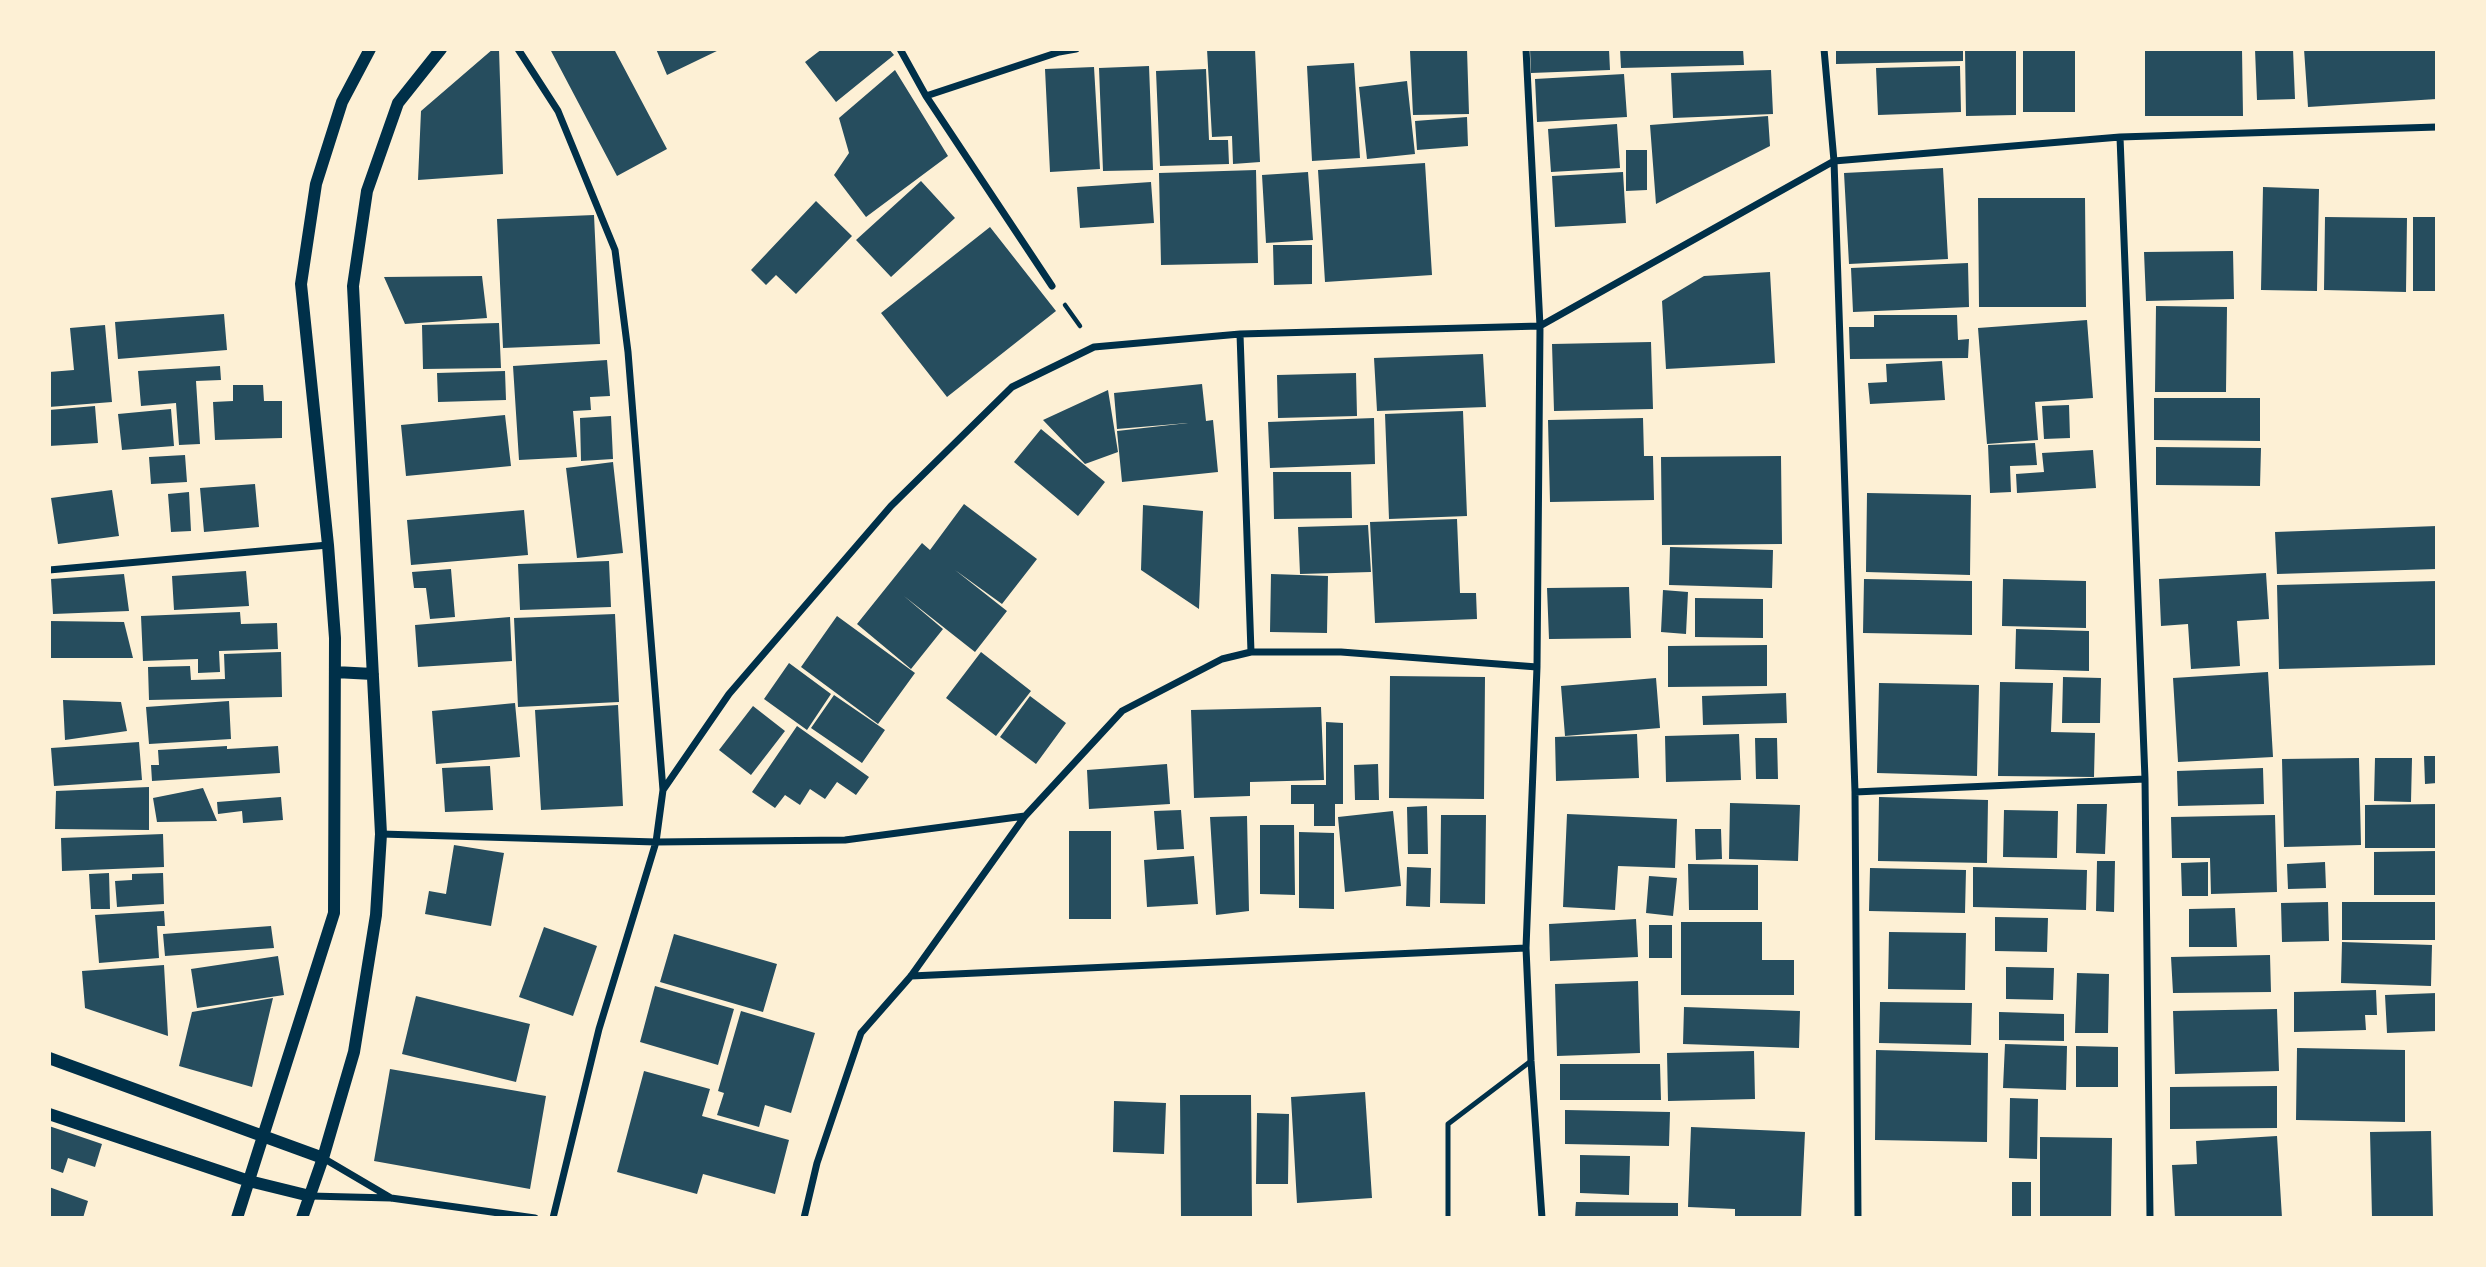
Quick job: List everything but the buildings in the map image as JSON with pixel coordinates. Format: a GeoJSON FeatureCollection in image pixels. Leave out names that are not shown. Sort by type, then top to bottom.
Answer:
{"type":"FeatureCollection","features":[{"type":"Feature","properties":{"kind":"street"},"geometry":{"type":"LineString","coordinates":[[237,1218],[334,913],[335,638],[301,284],[316,184],[342,102],[370,49]]}},
{"type":"Feature","properties":{"kind":"street"},"geometry":{"type":"LineString","coordinates":[[302,1218],[323,1158],[354,1052],[376,915],[381,835],[353,286],[367,191],[398,103],[441,49]]}},
{"type":"Feature","properties":{"kind":"street"},"geometry":{"type":"LineString","coordinates":[[518,49],[558,111],[615,250],[628,352],[663,790],[656,842],[599,1029],[553,1218]]}},
{"type":"Feature","properties":{"kind":"street"},"geometry":{"type":"LineString","coordinates":[[900,49],[926,96],[1052,286]]}},
{"type":"Feature","properties":{"kind":"street"},"geometry":{"type":"LineString","coordinates":[[926,96],[1059,52],[1076,49]]}},
{"type":"Feature","properties":{"kind":"street"},"geometry":{"type":"LineString","coordinates":[[1526,49],[1540,326],[1537,667],[1526,948],[1542,1218]]}},
{"type":"Feature","properties":{"kind":"street"},"geometry":{"type":"LineString","coordinates":[[1824,49],[1834,161],[1855,792],[1858,1218]]}},
{"type":"Feature","properties":{"kind":"street"},"geometry":{"type":"LineString","coordinates":[[663,790],[729,694],[891,506],[1012,387],[1094,347],[1240,334],[1540,326],[1834,161],[2120,137],[2437,127]]}},
{"type":"Feature","properties":{"kind":"street"},"geometry":{"type":"LineString","coordinates":[[2120,137],[2145,779],[2150,1218]]}},
{"type":"Feature","properties":{"kind":"street"},"geometry":{"type":"LineString","coordinates":[[1240,334],[1251,652]]}},
{"type":"Feature","properties":{"kind":"street"},"geometry":{"type":"LineString","coordinates":[[49,570],[328,545]]}},
{"type":"Feature","properties":{"kind":"street"},"geometry":{"type":"LineString","coordinates":[[804,1218],[817,1163],[861,1033],[911,976],[1025,816],[1122,711],[1222,659],[1251,652],[1341,652],[1537,667]]}},
{"type":"Feature","properties":{"kind":"street"},"geometry":{"type":"LineString","coordinates":[[335,672],[373,674]]}},
{"type":"Feature","properties":{"kind":"street"},"geometry":{"type":"LineString","coordinates":[[1855,792],[2145,779]]}},
{"type":"Feature","properties":{"kind":"street"},"geometry":{"type":"LineString","coordinates":[[381,835],[656,842],[845,840],[1025,816]]}},
{"type":"Feature","properties":{"kind":"street"},"geometry":{"type":"LineString","coordinates":[[911,976],[1526,948]]}},
{"type":"Feature","properties":{"kind":"street"},"geometry":{"type":"LineString","coordinates":[[49,1058],[323,1158],[391,1198]]}},
{"type":"Feature","properties":{"kind":"street"},"geometry":{"type":"LineString","coordinates":[[49,1114],[249,1181],[310,1196],[391,1198],[535,1218]]}},
{"type":"Feature","properties":{"kind":"lane"},"geometry":{"type":"LineString","coordinates":[[1448,1218],[1448,1124],[1531,1061]]}},
{"type":"Feature","properties":{"kind":"path"},"geometry":{"type":"LineString","coordinates":[[1052,286],[1094,347]]}}]}
